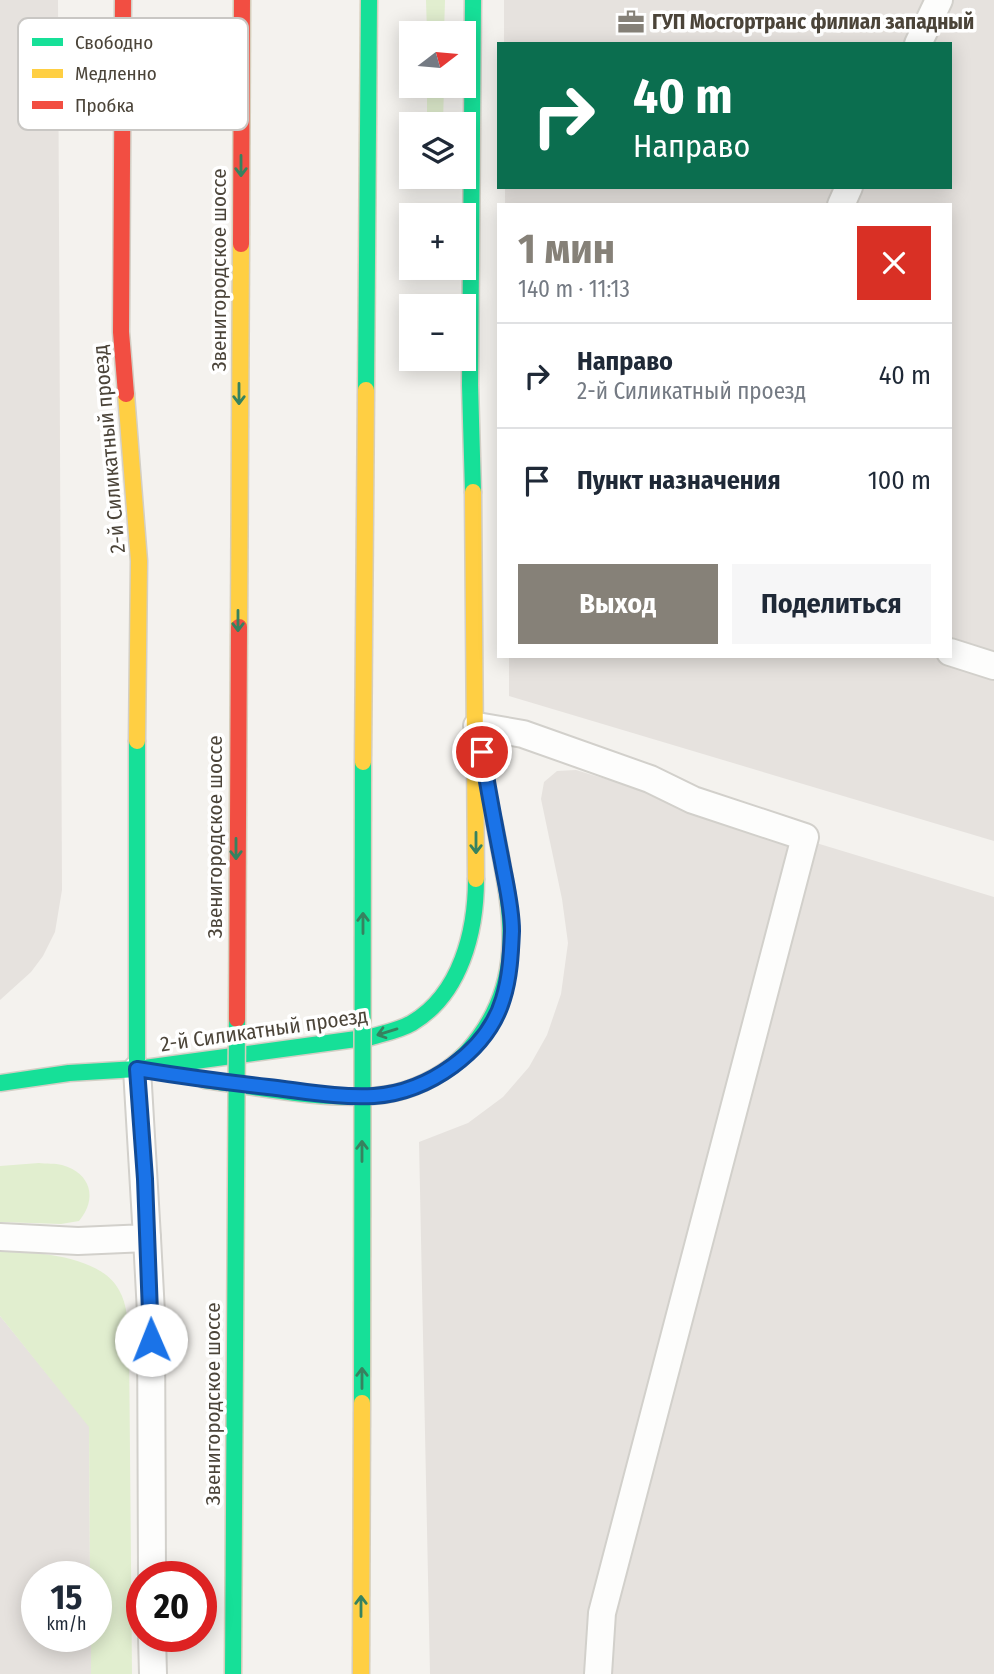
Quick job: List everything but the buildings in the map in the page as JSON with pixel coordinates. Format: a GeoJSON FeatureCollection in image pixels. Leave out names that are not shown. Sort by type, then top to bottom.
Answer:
{"type":"FeatureCollection","features":[{"type":"Feature","properties":{"kind":"main road","name":"2-й Силикатный проезд"},"geometry":{"type":"LineString","coordinates":[[123,0],[123,18]]}},
{"type":"Feature","properties":{"kind":"main road","name":"Звенигородское шоссе"},"geometry":{"type":"LineString","coordinates":[[242,0],[242,18]]}},
{"type":"Feature","properties":{"kind":"main road"},"geometry":{"type":"LineString","coordinates":[[361,1674],[363,687],[369,0]]}},
{"type":"Feature","properties":{"kind":"main road","name":"2-й Силикатный проезд"},"geometry":{"type":"LineString","coordinates":[[0,1083],[69,1073],[137,1069],[371,1037],[397,1029],[425,1015],[450,985],[463,960],[473,923],[476,893],[477,726],[470,385],[473,0]]}},
{"type":"Feature","properties":{"kind":"main road","name":"2-й Силикатный проезд"},"geometry":{"type":"LineString","coordinates":[[122,130],[121,332],[139,561],[137,1069]]}},
{"type":"Feature","properties":{"kind":"main road","name":"Звенигородское шоссе"},"geometry":{"type":"LineString","coordinates":[[233,1674],[241,130]]}},
{"type":"Feature","properties":{"kind":"main road","name":"2-й Силикатный проезд"},"geometry":{"type":"LineString","coordinates":[[137,1069],[334,1095],[376,1096],[424,1082],[454,1065],[471,1049],[486,1033],[503,1000],[509,972],[512,928],[477,726]]}},
{"type":"Feature","properties":{"kind":"lane"},"geometry":{"type":"LineString","coordinates":[[919,42],[939,0]]}},
{"type":"Feature","properties":{"kind":"lane"},"geometry":{"type":"LineString","coordinates":[[952,653],[994,666]]}},
{"type":"Feature","properties":{"kind":"lane"},"geometry":{"type":"LineString","coordinates":[[477,726],[523,734],[650,779],[693,800],[805,837],[602,1613],[598,1674]]}},
{"type":"Feature","properties":{"kind":"lane"},"geometry":{"type":"LineString","coordinates":[[137,1069],[150,1313],[152,1561]]}},
{"type":"Feature","properties":{"kind":"lane"},"geometry":{"type":"LineString","coordinates":[[0,1237],[78,1241],[147,1238]]}},
{"type":"Feature","properties":{"kind":"lane"},"geometry":{"type":"LineString","coordinates":[[152,1652],[153,1674]]}},
{"type":"Feature","properties":{"kind":"shaded area"},"geometry":{"type":"Polygon","coordinates":[[[0,0],[58,0],[58,18],[18,18],[18,130],[59,130],[62,890],[55,932],[43,956],[31,972],[0,1000],[0,0]]]}},
{"type":"Feature","properties":{"kind":"shaded area"},"geometry":{"type":"Polygon","coordinates":[[[504,0],[994,0],[994,841],[509,696],[509,658],[952,658],[952,203],[505,203],[505,189],[952,189],[952,42],[504,42],[504,0]]]}},
{"type":"Feature","properties":{"kind":"shaded area"},"geometry":{"type":"Polygon","coordinates":[[[576,770],[994,897],[994,1674],[430,1674],[419,1142],[468,1123],[503,1097],[529,1067],[547,1035],[561,994],[568,943],[562,899],[541,799],[544,782],[557,771],[576,770]]]}},
{"type":"Feature","properties":{"kind":"shaded area"},"geometry":{"type":"Polygon","coordinates":[[[0,1316],[89,1426],[90,1561],[21,1561],[21,1652],[91,1652],[91,1674],[0,1674],[0,1316]]]}},
{"type":"Feature","properties":{"kind":"green space"},"geometry":{"type":"Polygon","coordinates":[[[426,0],[445,0],[444,21],[427,21],[426,0]]]}},
{"type":"Feature","properties":{"kind":"green space"},"geometry":{"type":"Polygon","coordinates":[[[427,98],[444,98],[443,112],[427,112],[427,98]]]}},
{"type":"Feature","properties":{"kind":"green space"},"geometry":{"type":"Polygon","coordinates":[[[39,1163],[62,1165],[80,1174],[89,1188],[90,1196],[85,1213],[79,1221],[61,1224],[0,1222],[0,1166],[39,1163]]]}},
{"type":"Feature","properties":{"kind":"green space"},"geometry":{"type":"Polygon","coordinates":[[[0,1251],[66,1258],[97,1269],[110,1278],[124,1302],[129,1343],[131,1561],[126,1561],[126,1652],[132,1652],[132,1674],[91,1674],[91,1652],[112,1652],[112,1561],[90,1561],[89,1427],[0,1316],[0,1251]]]}},
{"type":"Feature","properties":{"kind":"traffic: fast"},"geometry":{"type":"LineString","coordinates":[[366,390],[369,0]]}},
{"type":"Feature","properties":{"kind":"traffic: fast"},"geometry":{"type":"LineString","coordinates":[[473,0],[470,385],[473,492]]}},
{"type":"Feature","properties":{"kind":"traffic: fast"},"geometry":{"type":"LineString","coordinates":[[137,741],[137,1069]]}},
{"type":"Feature","properties":{"kind":"traffic: fast"},"geometry":{"type":"LineString","coordinates":[[362,1403],[363,762]]}},
{"type":"Feature","properties":{"kind":"traffic: fast"},"geometry":{"type":"LineString","coordinates":[[204,1080],[310,1095],[373,1096],[412,1088],[458,1061],[487,1025],[500,998],[508,970],[509,913],[494,821]]}},
{"type":"Feature","properties":{"kind":"traffic: fast"},"geometry":{"type":"LineString","coordinates":[[0,1083],[69,1073],[137,1069],[371,1037],[402,1028],[429,1011],[443,996],[454,978],[469,940],[476,879]]}},
{"type":"Feature","properties":{"kind":"traffic: fast"},"geometry":{"type":"LineString","coordinates":[[233,1674],[237,1019]]}},
{"type":"Feature","properties":{"kind":"traffic: slow"},"geometry":{"type":"LineString","coordinates":[[239,627],[241,244]]}},
{"type":"Feature","properties":{"kind":"traffic: slow"},"geometry":{"type":"LineString","coordinates":[[363,762],[366,390]]}},
{"type":"Feature","properties":{"kind":"traffic: slow"},"geometry":{"type":"LineString","coordinates":[[126,394],[139,561],[137,741]]}},
{"type":"Feature","properties":{"kind":"traffic: slow"},"geometry":{"type":"LineString","coordinates":[[473,492],[476,879]]}},
{"type":"Feature","properties":{"kind":"traffic: slow"},"geometry":{"type":"LineString","coordinates":[[361,1674],[362,1403]]}},
{"type":"Feature","properties":{"kind":"traffic: jam"},"geometry":{"type":"LineString","coordinates":[[123,0],[123,18]]}},
{"type":"Feature","properties":{"kind":"traffic: jam"},"geometry":{"type":"LineString","coordinates":[[242,0],[242,18]]}},
{"type":"Feature","properties":{"kind":"traffic: jam"},"geometry":{"type":"LineString","coordinates":[[122,130],[121,332],[126,394]]}},
{"type":"Feature","properties":{"kind":"traffic: jam"},"geometry":{"type":"LineString","coordinates":[[241,130],[241,244]]}},
{"type":"Feature","properties":{"kind":"traffic: jam"},"geometry":{"type":"LineString","coordinates":[[237,1019],[239,627]]}},
{"type":"Feature","properties":{"kind":"place","name":"ГУП Мосгортранс филиал западный"},"geometry":{"type":"Point","coordinates":[631,22]}},
{"type":"Feature","properties":{"kind":"route"},"geometry":{"type":"LineString","coordinates":[[151,1340],[145,1179],[137,1069],[346,1096],[376,1096],[424,1082],[454,1065],[486,1033],[496,1017],[509,972],[512,928],[482,752]]}}]}
